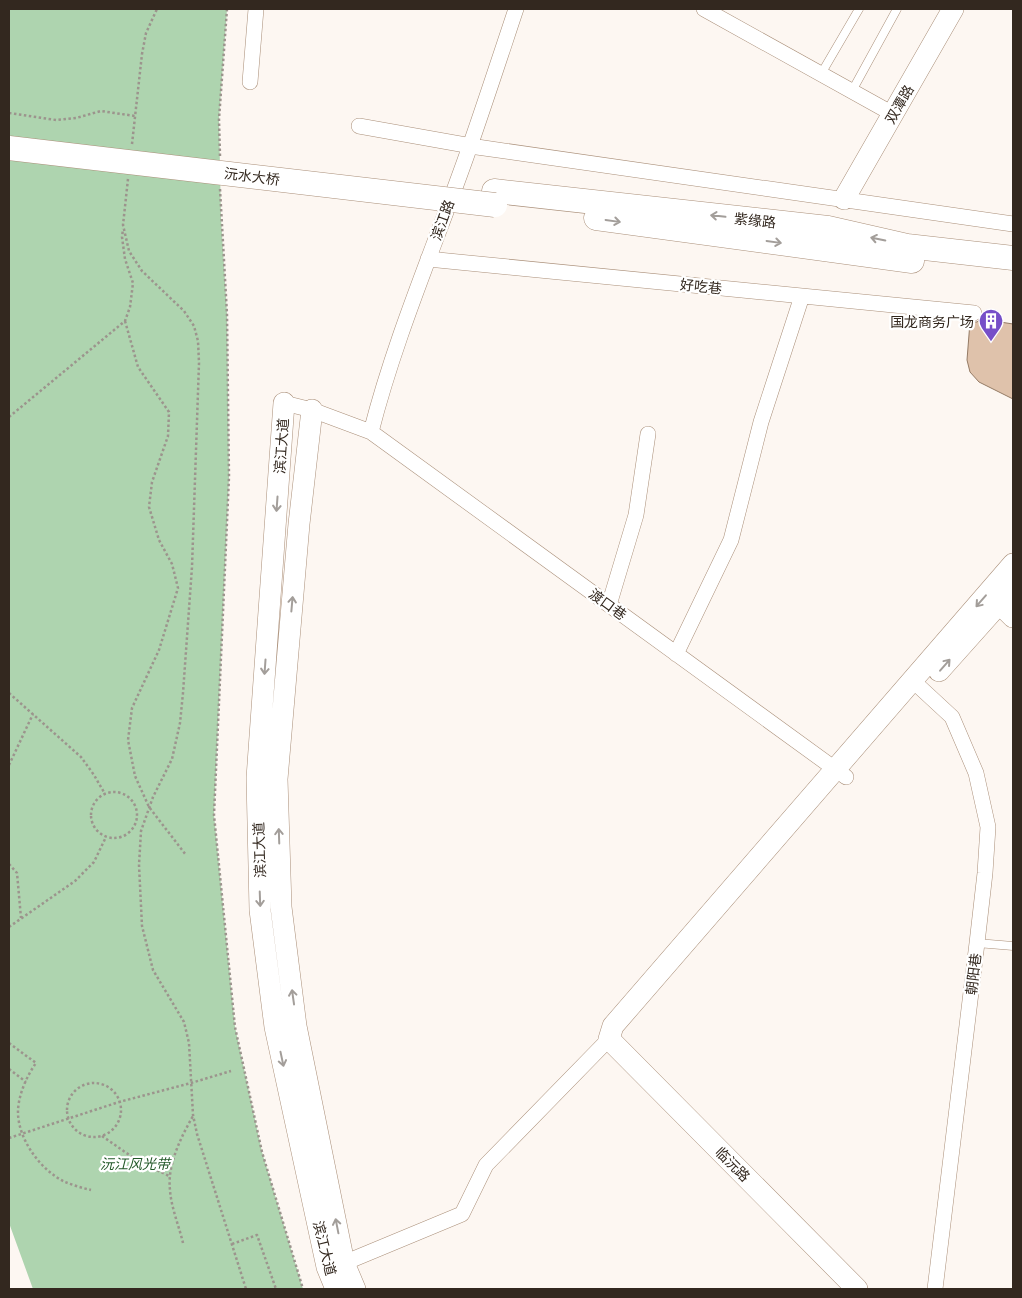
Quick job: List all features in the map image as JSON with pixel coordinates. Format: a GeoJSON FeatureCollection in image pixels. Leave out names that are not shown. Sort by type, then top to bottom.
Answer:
{"type":"FeatureCollection","features":[{"type":"Feature","properties":{"kind":"main road","name":"沅水大桥"},"geometry":{"type":"LineString","coordinates":[[9,135],[495,198]]}},
{"type":"Feature","properties":{"kind":"main road","name":"沅水大桥"},"geometry":{"type":"LineString","coordinates":[[9,148],[495,198]]}},
{"type":"Feature","properties":{"kind":"main road","name":"紫缘路"},"geometry":{"type":"LineString","coordinates":[[495,198],[828,228],[907,246],[1013,258]]}},
{"type":"Feature","properties":{"kind":"main road","name":"紫缘路"},"geometry":{"type":"LineString","coordinates":[[495,198],[895,259],[1013,272]]}},
{"type":"Feature","properties":{"kind":"street"},"geometry":{"type":"LineString","coordinates":[[250,82],[256,9]]}},
{"type":"Feature","properties":{"kind":"street","name":"滨江路"},"geometry":{"type":"LineString","coordinates":[[371,432],[380,394],[470,146],[516,9]]}},
{"type":"Feature","properties":{"kind":"street"},"geometry":{"type":"LineString","coordinates":[[704,9],[893,114]]}},
{"type":"Feature","properties":{"kind":"street","name":"双潭路"},"geometry":{"type":"LineString","coordinates":[[844,199],[953,9]]}},
{"type":"Feature","properties":{"kind":"street"},"geometry":{"type":"LineString","coordinates":[[359,126],[470,146],[1013,224]]}},
{"type":"Feature","properties":{"kind":"street","name":"好吃巷"},"geometry":{"type":"LineString","coordinates":[[428,260],[974,313]]}},
{"type":"Feature","properties":{"kind":"street"},"geometry":{"type":"LineString","coordinates":[[676,654],[731,540],[760,422],[802,296]]}},
{"type":"Feature","properties":{"kind":"street","name":"渡口巷"},"geometry":{"type":"LineString","coordinates":[[284,404],[312,410],[371,432],[840,773]]}},
{"type":"Feature","properties":{"kind":"street","name":"滨江大道"},"geometry":{"type":"LineString","coordinates":[[284,404],[257,778],[260,910],[275,1027],[336,1265],[355,1289]]}},
{"type":"Feature","properties":{"kind":"street","name":"滨江大道"},"geometry":{"type":"LineString","coordinates":[[312,410],[299,524],[277,779],[280,907],[296,1026],[336,1265],[336,1289]]}},
{"type":"Feature","properties":{"kind":"street"},"geometry":{"type":"LineString","coordinates":[[609,605],[636,515],[648,434]]}},
{"type":"Feature","properties":{"kind":"street"},"geometry":{"type":"LineString","coordinates":[[336,1265],[462,1214],[486,1165],[609,1038],[621,1033],[840,773],[917,685],[1013,564]]}},
{"type":"Feature","properties":{"kind":"street"},"geometry":{"type":"LineString","coordinates":[[917,685],[1009,603]]}},
{"type":"Feature","properties":{"kind":"street","name":"朝阳巷"},"geometry":{"type":"LineString","coordinates":[[917,685],[952,717],[976,774],[988,827],[977,943],[935,1289]]}},
{"type":"Feature","properties":{"kind":"street","name":"临沅路"},"geometry":{"type":"LineString","coordinates":[[609,1038],[857,1289]]}},
{"type":"Feature","properties":{"kind":"lane"},"geometry":{"type":"LineString","coordinates":[[821,74],[859,9]]}},
{"type":"Feature","properties":{"kind":"lane"},"geometry":{"type":"LineString","coordinates":[[852,91],[896,9]]}},
{"type":"Feature","properties":{"kind":"lane"},"geometry":{"type":"LineString","coordinates":[[977,943],[1013,946]]}},
{"type":"Feature","properties":{"kind":"path"},"geometry":{"type":"LineString","coordinates":[[132,146],[143,47],[146,33],[157,9]]}},
{"type":"Feature","properties":{"kind":"path"},"geometry":{"type":"LineString","coordinates":[[220,158],[219,118],[227,9]]}},
{"type":"Feature","properties":{"kind":"path"},"geometry":{"type":"LineString","coordinates":[[9,113],[56,120],[76,118],[101,111],[135,116]]}},
{"type":"Feature","properties":{"kind":"path"},"geometry":{"type":"LineString","coordinates":[[9,417],[125,321],[130,307],[133,283],[125,258],[122,237],[129,176]]}},
{"type":"Feature","properties":{"kind":"path"},"geometry":{"type":"LineString","coordinates":[[220,188],[227,314],[230,478],[214,815],[235,1027],[262,1152],[304,1289]]}},
{"type":"Feature","properties":{"kind":"path"},"geometry":{"type":"LineString","coordinates":[[123,225],[129,251],[142,270],[184,311],[194,326],[198,341],[192,567],[183,693],[180,723],[172,759],[153,797],[141,831],[139,865],[142,926],[153,970],[184,1022],[189,1043],[193,1115],[197,1134],[246,1289]]}},
{"type":"Feature","properties":{"kind":"path"},"geometry":{"type":"LineString","coordinates":[[125,321],[138,367],[169,412],[168,436],[152,482],[149,507],[159,540],[172,564],[178,588],[159,650],[132,708],[128,740],[135,776],[149,807],[186,855]]}},
{"type":"Feature","properties":{"kind":"path"},"geometry":{"type":"LineString","coordinates":[[9,692],[81,757],[105,794]]}},
{"type":"Feature","properties":{"kind":"path"},"geometry":{"type":"LineString","coordinates":[[9,765],[33,714]]}},
{"type":"Feature","properties":{"kind":"path"},"geometry":{"type":"LineString","coordinates":[[120,792],[127,796],[136,808],[138,815],[136,823],[127,835],[113,838],[99,833],[94,827],[91,812],[98,798],[105,794],[120,792]]}},
{"type":"Feature","properties":{"kind":"path"},"geometry":{"type":"LineString","coordinates":[[138,815],[146,816]]}},
{"type":"Feature","properties":{"kind":"path"},"geometry":{"type":"LineString","coordinates":[[9,927],[75,881],[94,862],[106,837]]}},
{"type":"Feature","properties":{"kind":"path"},"geometry":{"type":"LineString","coordinates":[[9,864],[17,872],[21,918]]}},
{"type":"Feature","properties":{"kind":"path"},"geometry":{"type":"LineString","coordinates":[[9,1043],[36,1063],[22,1091],[18,1111],[22,1133],[30,1151],[47,1170],[64,1181],[91,1190]]}},
{"type":"Feature","properties":{"kind":"path"},"geometry":{"type":"LineString","coordinates":[[9,1069],[26,1082]]}},
{"type":"Feature","properties":{"kind":"path"},"geometry":{"type":"LineString","coordinates":[[9,1138],[119,1102],[231,1071]]}},
{"type":"Feature","properties":{"kind":"path"},"geometry":{"type":"LineString","coordinates":[[94,1082],[111,1088],[117,1095],[119,1102],[121,1113],[119,1122],[114,1129],[102,1136],[89,1137],[80,1134],[73,1129],[66,1112],[67,1103],[77,1088],[94,1082]]}},
{"type":"Feature","properties":{"kind":"path"},"geometry":{"type":"LineString","coordinates":[[183,1243],[170,1191],[169,1176],[184,1131],[193,1115]]}},
{"type":"Feature","properties":{"kind":"path"},"geometry":{"type":"LineString","coordinates":[[102,1136],[138,1162],[169,1176]]}},
{"type":"Feature","properties":{"kind":"path"},"geometry":{"type":"LineString","coordinates":[[232,1244],[258,1235],[276,1289]]}},
{"type":"Feature","properties":{"kind":"green space","name":"沅江风光带"},"geometry":{"type":"Polygon","coordinates":[[[9,9],[227,9],[219,119],[221,218],[227,314],[229,477],[214,815],[235,1027],[262,1152],[303,1289],[33,1289],[9,1223],[9,9]]]}},
{"type":"Feature","properties":{"kind":"building","name":"国龙商务广场"},"geometry":{"type":"Polygon","coordinates":[[[981,319],[1013,324],[1013,399],[979,382],[970,372],[967,360],[970,322],[977,322],[981,319]]]}},
{"type":"Feature","properties":{"kind":"place","name":"国龙商务广场"},"geometry":{"type":"Point","coordinates":[991,342]}}]}
